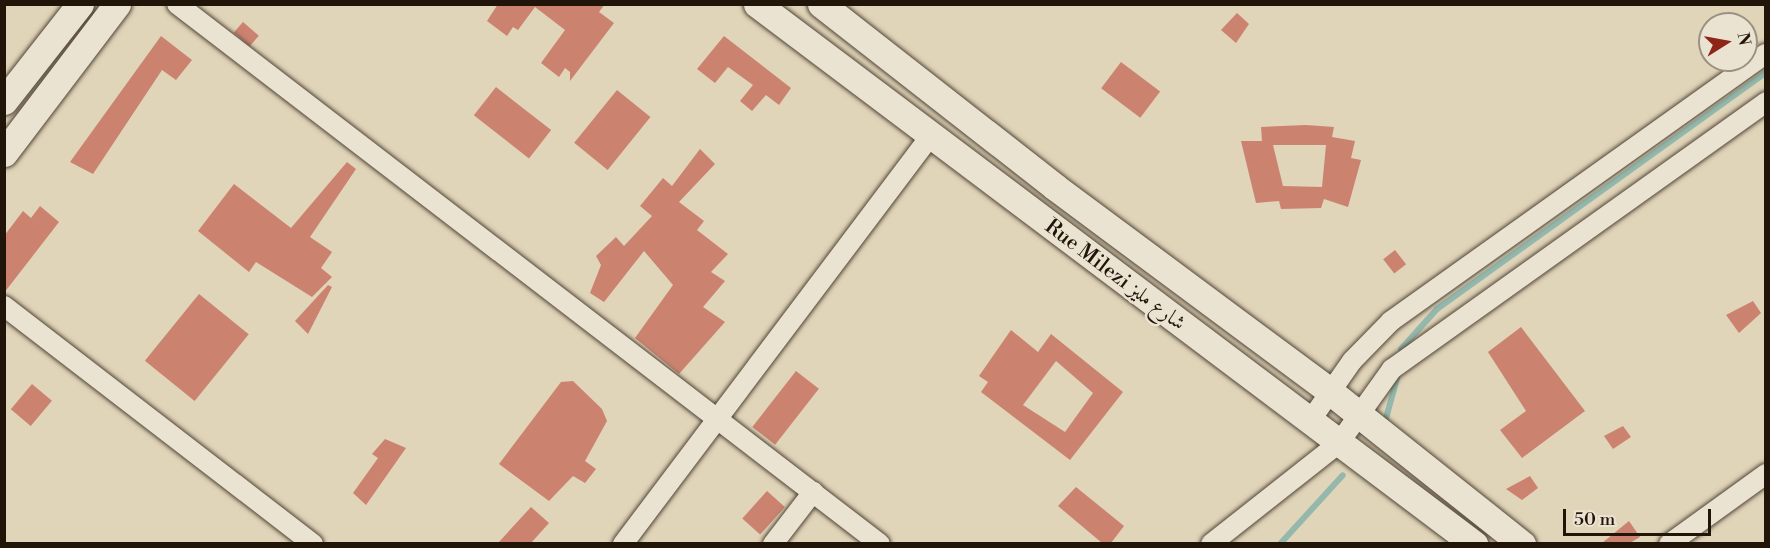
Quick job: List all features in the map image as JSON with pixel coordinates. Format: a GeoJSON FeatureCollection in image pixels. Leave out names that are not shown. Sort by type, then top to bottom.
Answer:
{"type":"FeatureCollection","features":[{"type":"Feature","properties":{"kind":"street"},"geometry":{"type":"LineString","coordinates":[[4,101],[80,4]]}},
{"type":"Feature","properties":{"kind":"street"},"geometry":{"type":"LineString","coordinates":[[4,153],[117,4]]}},
{"type":"Feature","properties":{"kind":"street"},"geometry":{"type":"LineString","coordinates":[[177,4],[721,418],[880,543]]}},
{"type":"Feature","properties":{"kind":"street","name":"Rue Milezi شارع مليز"},"geometry":{"type":"LineString","coordinates":[[757,4],[1474,543]]}},
{"type":"Feature","properties":{"kind":"street","name":"Rue Milezi شارع مليز"},"geometry":{"type":"LineString","coordinates":[[821,4],[1055,187],[1332,393],[1522,543]]}},
{"type":"Feature","properties":{"kind":"street"},"geometry":{"type":"LineString","coordinates":[[1310,421],[1332,393],[1352,361],[1391,321],[1766,54]]}},
{"type":"Feature","properties":{"kind":"street"},"geometry":{"type":"LineString","coordinates":[[1211,543],[1339,443],[1361,416],[1392,369],[1421,345],[1766,102]]}},
{"type":"Feature","properties":{"kind":"street"},"geometry":{"type":"LineString","coordinates":[[623,543],[721,418],[932,134]]}},
{"type":"Feature","properties":{"kind":"street"},"geometry":{"type":"LineString","coordinates":[[4,306],[313,543]]}},
{"type":"Feature","properties":{"kind":"street"},"geometry":{"type":"LineString","coordinates":[[1669,543],[1766,474]]}},
{"type":"Feature","properties":{"kind":"street"},"geometry":{"type":"LineString","coordinates":[[773,543],[813,492]]}},
{"type":"Feature","properties":{"kind":"building"},"geometry":{"type":"Polygon","coordinates":[[[498,4],[605,4],[599,12],[614,23],[570,81],[570,72],[565,68],[559,77],[541,63],[565,30],[535,7],[518,30],[513,27],[507,36],[487,21],[498,4]]]}},
{"type":"Feature","properties":{"kind":"building"},"geometry":{"type":"Polygon","coordinates":[[[1237,13],[1249,24],[1236,43],[1221,30],[1237,13]]]}},
{"type":"Feature","properties":{"kind":"building"},"geometry":{"type":"Polygon","coordinates":[[[243,22],[259,36],[250,46],[234,33],[243,22]]]}},
{"type":"Feature","properties":{"kind":"building"},"geometry":{"type":"Polygon","coordinates":[[[161,36],[192,60],[176,80],[162,70],[93,174],[70,162],[161,36]]]}},
{"type":"Feature","properties":{"kind":"building"},"geometry":{"type":"Polygon","coordinates":[[[724,36],[791,88],[779,105],[766,95],[752,111],[740,101],[753,85],[728,67],[715,83],[697,69],[724,36]]]}},
{"type":"Feature","properties":{"kind":"building"},"geometry":{"type":"Polygon","coordinates":[[[1121,62],[1160,91],[1140,118],[1101,88],[1121,62]]]}},
{"type":"Feature","properties":{"kind":"building"},"geometry":{"type":"Polygon","coordinates":[[[496,87],[551,130],[529,158],[474,115],[496,87]]]}},
{"type":"Feature","properties":{"kind":"building"},"geometry":{"type":"Polygon","coordinates":[[[617,90],[650,117],[608,170],[574,143],[617,90]]]}},
{"type":"Feature","properties":{"kind":"building"},"geometry":{"type":"Polygon","coordinates":[[[1306,125],[1334,127],[1332,137],[1355,141],[1351,158],[1361,160],[1348,207],[1324,199],[1321,208],[1281,209],[1279,201],[1256,203],[1241,141],[1262,141],[1261,127],[1306,125]],[[1273,145],[1283,186],[1322,187],[1326,145],[1273,145]]]}},
{"type":"Feature","properties":{"kind":"building"},"geometry":{"type":"Polygon","coordinates":[[[700,149],[715,164],[679,202],[704,221],[697,230],[728,254],[711,272],[725,281],[703,307],[725,322],[679,374],[635,338],[673,285],[644,251],[604,302],[590,293],[601,265],[596,256],[616,237],[624,246],[652,216],[640,206],[663,178],[672,186],[700,149]]]}},
{"type":"Feature","properties":{"kind":"building"},"geometry":{"type":"Polygon","coordinates":[[[347,162],[356,169],[310,237],[332,252],[321,268],[332,277],[312,297],[256,262],[249,272],[198,231],[234,184],[291,228],[347,162]]]}},
{"type":"Feature","properties":{"kind":"building"},"geometry":{"type":"Polygon","coordinates":[[[40,206],[59,222],[4,293],[4,236],[23,211],[31,218],[40,206]]]}},
{"type":"Feature","properties":{"kind":"building"},"geometry":{"type":"Polygon","coordinates":[[[1395,250],[1406,264],[1394,273],[1383,259],[1395,250]]]}},
{"type":"Feature","properties":{"kind":"building"},"geometry":{"type":"Polygon","coordinates":[[[328,285],[332,287],[308,334],[295,321],[328,285]]]}},
{"type":"Feature","properties":{"kind":"building"},"geometry":{"type":"Polygon","coordinates":[[[199,294],[249,334],[195,401],[145,361],[199,294]]]}},
{"type":"Feature","properties":{"kind":"building"},"geometry":{"type":"Polygon","coordinates":[[[1753,301],[1761,313],[1739,333],[1726,315],[1753,301]]]}},
{"type":"Feature","properties":{"kind":"building"},"geometry":{"type":"Polygon","coordinates":[[[1521,327],[1585,411],[1522,458],[1500,430],[1526,411],[1488,352],[1521,327]]]}},
{"type":"Feature","properties":{"kind":"building"},"geometry":{"type":"Polygon","coordinates":[[[1011,330],[1038,352],[1051,334],[1123,392],[1070,460],[981,392],[988,382],[979,376],[1011,330]],[[1056,361],[1023,405],[1065,432],[1093,393],[1056,361]]]}},
{"type":"Feature","properties":{"kind":"building"},"geometry":{"type":"Polygon","coordinates":[[[796,371],[819,389],[775,445],[752,427],[796,371]]]}},
{"type":"Feature","properties":{"kind":"building"},"geometry":{"type":"Polygon","coordinates":[[[573,381],[602,409],[607,421],[585,461],[596,469],[585,483],[573,476],[549,501],[499,464],[561,382],[573,381]]]}},
{"type":"Feature","properties":{"kind":"building"},"geometry":{"type":"Polygon","coordinates":[[[32,384],[52,401],[31,426],[11,409],[32,384]]]}},
{"type":"Feature","properties":{"kind":"building"},"geometry":{"type":"Polygon","coordinates":[[[1623,426],[1631,437],[1613,449],[1604,436],[1623,426]]]}},
{"type":"Feature","properties":{"kind":"building"},"geometry":{"type":"Polygon","coordinates":[[[385,439],[406,448],[366,505],[353,493],[378,458],[372,454],[385,439]]]}},
{"type":"Feature","properties":{"kind":"building"},"geometry":{"type":"Polygon","coordinates":[[[1530,476],[1538,488],[1522,500],[1506,489],[1530,476]]]}},
{"type":"Feature","properties":{"kind":"building"},"geometry":{"type":"Polygon","coordinates":[[[1076,487],[1124,526],[1111,543],[1102,543],[1058,506],[1076,487]]]}},
{"type":"Feature","properties":{"kind":"building"},"geometry":{"type":"Polygon","coordinates":[[[767,491],[785,507],[760,535],[742,518],[767,491]]]}},
{"type":"Feature","properties":{"kind":"building"},"geometry":{"type":"Polygon","coordinates":[[[531,507],[549,523],[531,543],[498,543],[531,507]]]}},
{"type":"Feature","properties":{"kind":"building"},"geometry":{"type":"Polygon","coordinates":[[[1629,521],[1640,537],[1630,543],[1602,543],[1629,521]]]}},
{"type":"Feature","properties":{"kind":"waterway"},"geometry":{"type":"LineString","coordinates":[[1401,349],[1437,309],[1766,73]]}},
{"type":"Feature","properties":{"kind":"waterway"},"geometry":{"type":"LineString","coordinates":[[1385,422],[1397,378]]}},
{"type":"Feature","properties":{"kind":"waterway"},"geometry":{"type":"LineString","coordinates":[[1280,544],[1343,475]]}}]}
